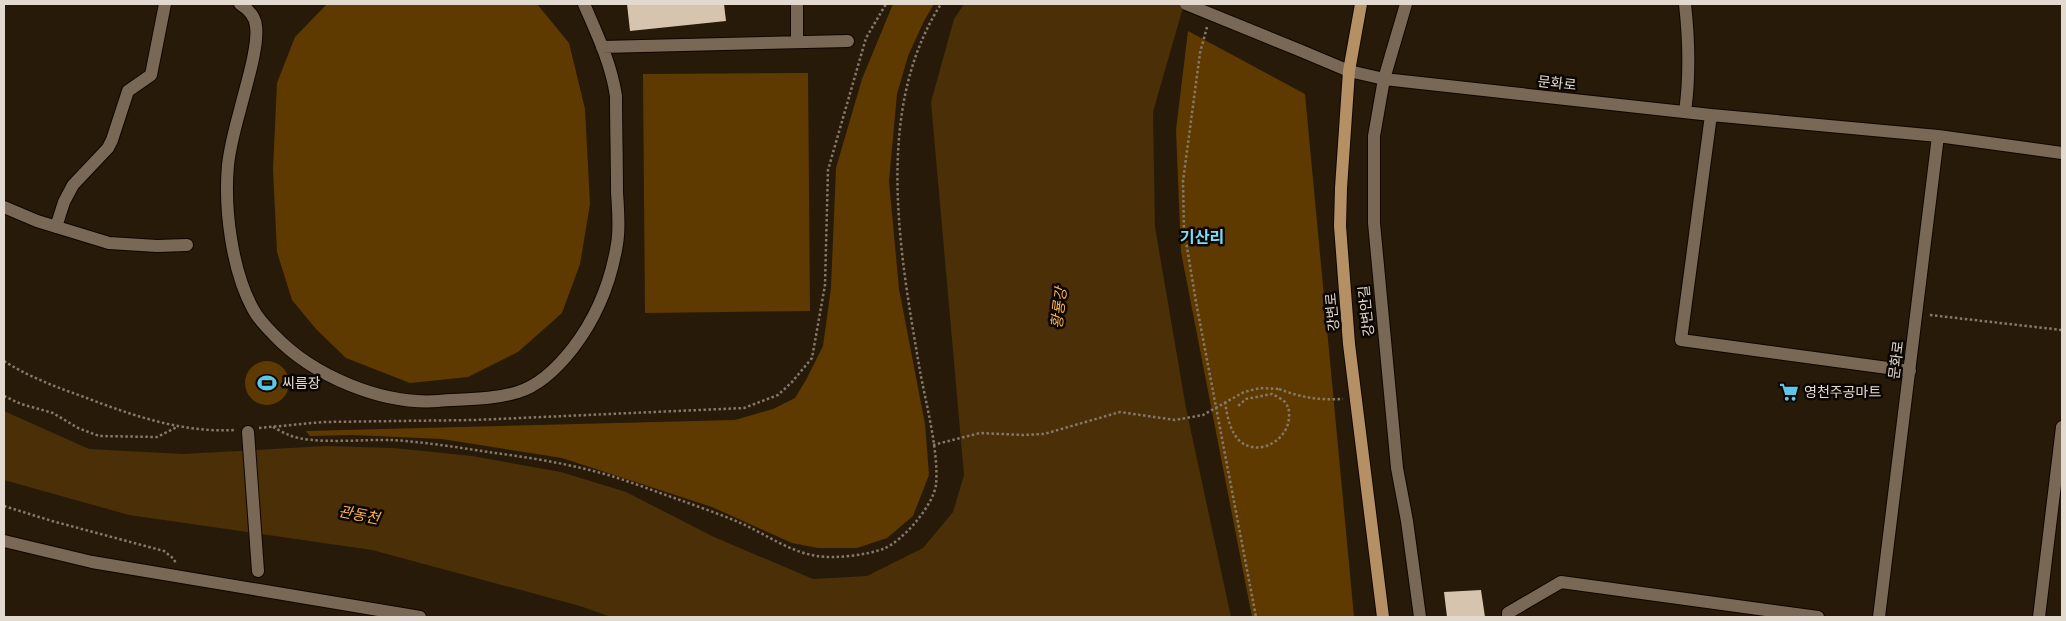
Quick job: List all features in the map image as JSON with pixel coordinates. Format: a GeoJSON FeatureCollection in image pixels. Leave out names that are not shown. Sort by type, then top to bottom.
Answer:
{"type":"FeatureCollection","features":[{"type":"Feature","properties":{"kind":"main road","name":"강변로"},"geometry":{"type":"LineString","coordinates":[[1361,4],[1349,71],[1340,226],[1349,344],[1383,617]]}},
{"type":"Feature","properties":{"kind":"street"},"geometry":{"type":"LineString","coordinates":[[56,227],[64,202],[73,185],[108,148],[128,91],[151,75],[164,4]]}},
{"type":"Feature","properties":{"kind":"street"},"geometry":{"type":"LineString","coordinates":[[240,4],[254,17],[257,38],[232,139],[227,190],[234,254],[246,296],[254,311],[276,338],[312,365],[342,382],[378,394],[430,402],[489,398],[519,392],[543,379],[561,363],[591,323],[608,281],[617,242],[616,96],[613,77],[584,4]]}},
{"type":"Feature","properties":{"kind":"street"},"geometry":{"type":"LineString","coordinates":[[797,4],[797,42]]}},
{"type":"Feature","properties":{"kind":"street","name":"문화로"},"geometry":{"type":"LineString","coordinates":[[1186,4],[1349,71],[1384,79],[1711,115],[1938,136],[2062,153]]}},
{"type":"Feature","properties":{"kind":"street","name":"강변안길"},"geometry":{"type":"LineString","coordinates":[[1406,4],[1384,79],[1374,136],[1374,223],[1397,468],[1407,521],[1420,617]]}},
{"type":"Feature","properties":{"kind":"street"},"geometry":{"type":"LineString","coordinates":[[1685,4],[1688,30],[1689,85],[1685,112]]}},
{"type":"Feature","properties":{"kind":"street"},"geometry":{"type":"LineString","coordinates":[[602,47],[848,41]]}},
{"type":"Feature","properties":{"kind":"street"},"geometry":{"type":"LineString","coordinates":[[1711,115],[1681,340],[1910,371]]}},
{"type":"Feature","properties":{"kind":"street","name":"문화로"},"geometry":{"type":"LineString","coordinates":[[1879,617],[1938,136]]}},
{"type":"Feature","properties":{"kind":"street"},"geometry":{"type":"LineString","coordinates":[[4,207],[56,227],[109,243],[149,246],[187,245]]}},
{"type":"Feature","properties":{"kind":"street"},"geometry":{"type":"LineString","coordinates":[[2038,617],[2062,427]]}},
{"type":"Feature","properties":{"kind":"street"},"geometry":{"type":"LineString","coordinates":[[247,430],[258,572]]}},
{"type":"Feature","properties":{"kind":"street"},"geometry":{"type":"LineString","coordinates":[[4,542],[92,562],[420,617]]}},
{"type":"Feature","properties":{"kind":"street"},"geometry":{"type":"LineString","coordinates":[[1508,617],[1508,612],[1561,582],[1818,617]]}},
{"type":"Feature","properties":{"kind":"path"},"geometry":{"type":"LineString","coordinates":[[4,361],[19,370],[62,389],[132,415],[178,426],[212,431],[247,430],[323,422],[475,420],[744,408],[778,395],[792,382],[812,358],[825,286],[828,170],[866,38],[886,4]]}},
{"type":"Feature","properties":{"kind":"path"},"geometry":{"type":"LineString","coordinates":[[273,427],[292,437],[313,440],[394,440],[563,463],[610,476],[685,502],[743,524],[787,547],[817,556],[848,556],[885,549],[908,530],[926,510],[936,487],[933,445],[904,270],[898,160],[902,112],[911,71],[928,24],[941,4]]}},
{"type":"Feature","properties":{"kind":"path"},"geometry":{"type":"LineString","coordinates":[[1209,20],[1200,53],[1184,181],[1184,229],[1196,302],[1256,617]]}},
{"type":"Feature","properties":{"kind":"path"},"geometry":{"type":"LineString","coordinates":[[1917,313],[2062,330]]}},
{"type":"Feature","properties":{"kind":"path"},"geometry":{"type":"LineString","coordinates":[[933,445],[980,433],[1023,436],[1044,434],[1120,412],[1175,420],[1203,415],[1244,392],[1260,388],[1278,388],[1301,397],[1316,400],[1356,398]]}},
{"type":"Feature","properties":{"kind":"path"},"geometry":{"type":"LineString","coordinates":[[1225,402],[1233,432],[1240,442],[1250,447],[1267,446],[1280,439],[1290,422],[1289,408],[1285,402],[1272,394],[1246,399],[1237,407]]}},
{"type":"Feature","properties":{"kind":"path"},"geometry":{"type":"LineString","coordinates":[[4,396],[21,404],[53,413],[78,428],[99,436],[157,437],[178,426]]}},
{"type":"Feature","properties":{"kind":"path"},"geometry":{"type":"LineString","coordinates":[[4,506],[164,551],[174,559],[181,577]]}},
{"type":"Feature","properties":{"kind":"shaded area"},"geometry":{"type":"Polygon","coordinates":[[[327,4],[537,4],[569,43],[585,109],[590,204],[580,264],[562,313],[518,352],[468,377],[410,383],[346,358],[316,329],[292,300],[277,252],[273,169],[277,83],[295,37],[327,4]]]}},
{"type":"Feature","properties":{"kind":"shaded area"},"geometry":{"type":"Polygon","coordinates":[[[893,4],[934,4],[908,56],[897,94],[889,181],[899,289],[925,424],[929,475],[913,516],[887,538],[857,548],[818,548],[792,543],[712,507],[562,458],[442,439],[353,435],[310,436],[306,431],[735,420],[773,409],[795,398],[823,346],[831,288],[836,168],[862,79],[893,4]]]}},
{"type":"Feature","properties":{"kind":"shaded area"},"geometry":{"type":"Polygon","coordinates":[[[1188,31],[1305,94],[1354,617],[1252,617],[1181,252],[1176,130],[1188,31]]]}},
{"type":"Feature","properties":{"kind":"shaded area"},"geometry":{"type":"Polygon","coordinates":[[[808,73],[810,311],[645,313],[643,74],[808,73]]]}},
{"type":"Feature","properties":{"kind":"shaded area","name":"씨름장"},"geometry":{"type":"Polygon","coordinates":[[[271,361],[283,367],[288,374],[288,392],[283,399],[276,404],[263,405],[255,402],[248,395],[245,379],[248,371],[255,364],[271,361]]]}},
{"type":"Feature","properties":{"kind":"water"},"geometry":{"type":"Polygon","coordinates":[[[964,4],[1184,4],[1153,112],[1155,227],[1186,408],[1231,617],[611,617],[580,606],[372,550],[129,515],[4,480],[4,411],[89,449],[183,454],[326,446],[394,448],[472,456],[561,472],[626,492],[714,537],[813,579],[867,576],[923,548],[953,512],[964,475],[931,102],[954,19],[964,4]]]}},
{"type":"Feature","properties":{"kind":"building"},"geometry":{"type":"Polygon","coordinates":[[[627,4],[724,4],[726,21],[630,31],[627,4]]]}},
{"type":"Feature","properties":{"kind":"building"},"geometry":{"type":"Polygon","coordinates":[[[1481,590],[1485,617],[1447,617],[1444,592],[1481,590]]]}},
{"type":"Feature","properties":{"kind":"place","name":"씨름장"},"geometry":{"type":"Point","coordinates":[267,383]}},
{"type":"Feature","properties":{"kind":"place","name":"영천주공마트"},"geometry":{"type":"Point","coordinates":[1789,392]}},
{"type":"Feature","properties":{"kind":"district","name":"기산리"},"geometry":{"type":"Point","coordinates":[1202,237]}},
{"type":"Feature","properties":{"kind":"water label","name":"황룡강"},"geometry":{"type":"Point","coordinates":[1059,308]}},
{"type":"Feature","properties":{"kind":"water label","name":"관동천"},"geometry":{"type":"Point","coordinates":[359,515]}}]}
